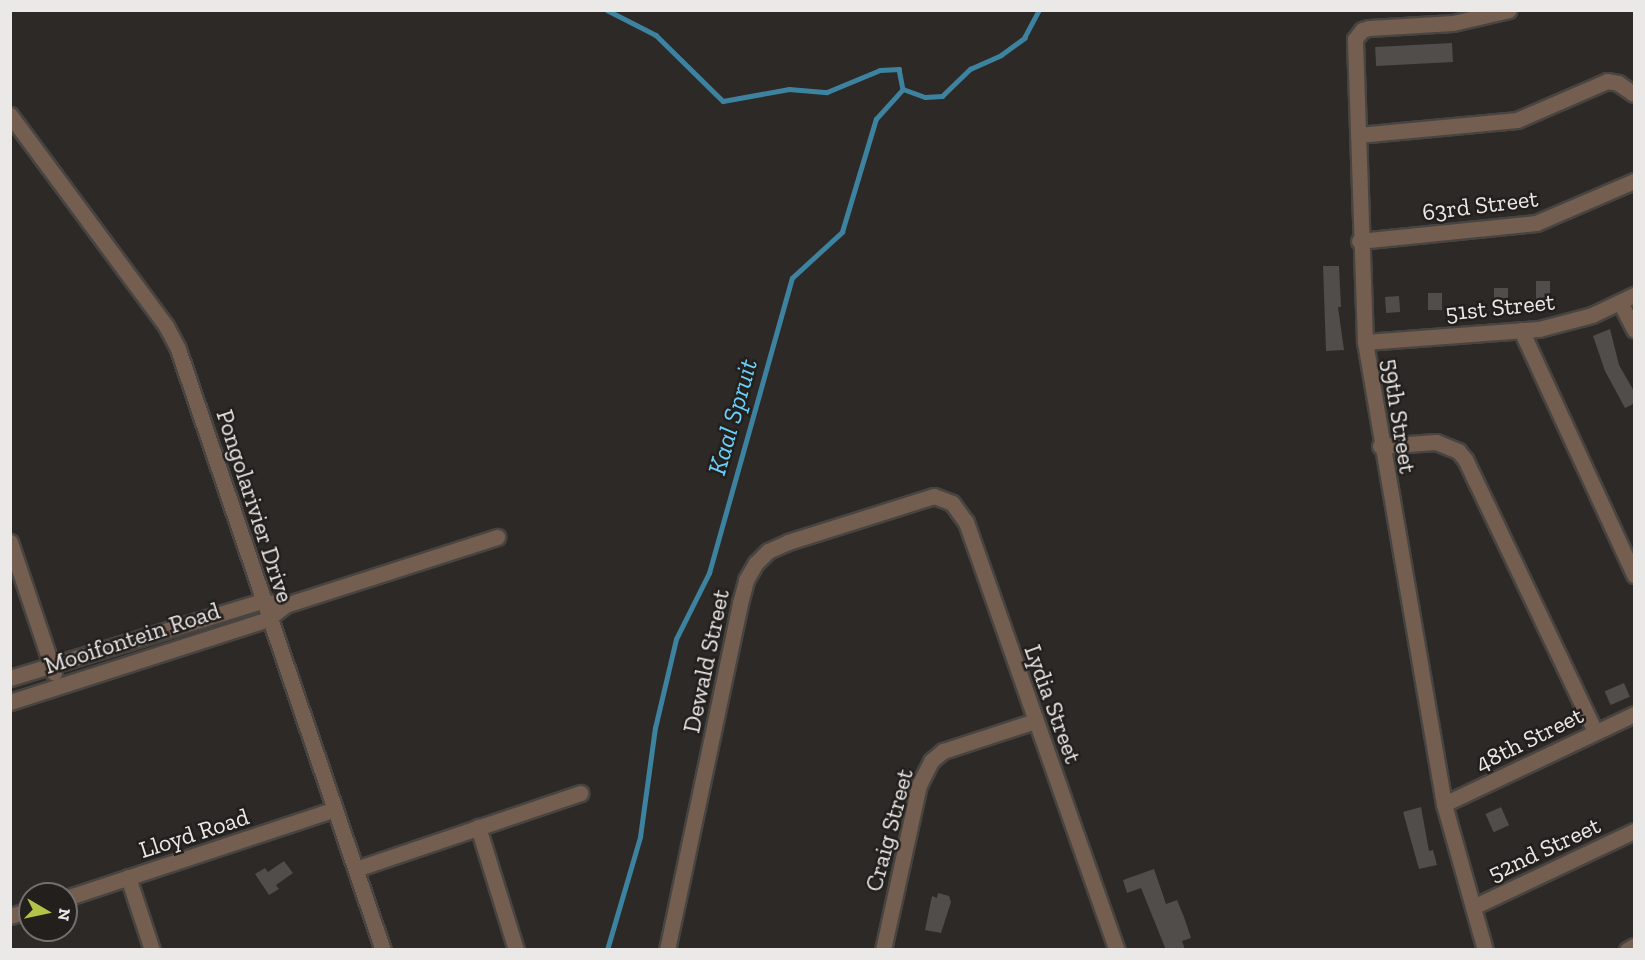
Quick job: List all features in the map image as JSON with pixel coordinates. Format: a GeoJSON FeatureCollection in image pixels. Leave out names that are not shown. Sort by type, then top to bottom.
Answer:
{"type":"FeatureCollection","features":[{"type":"Feature","properties":{"kind":"street","name":"59th Street"},"geometry":{"type":"LineString","coordinates":[[1485,950],[1444,804],[1380,446],[1365,342],[1359,241],[1354,39],[1362,30],[1463,22],[1509,10]]}},
{"type":"Feature","properties":{"kind":"street"},"geometry":{"type":"LineString","coordinates":[[1358,135],[1517,120],[1607,81],[1618,83],[1635,94]]}},
{"type":"Feature","properties":{"kind":"street","name":"Pongolarivier Drive"},"geometry":{"type":"LineString","coordinates":[[10,115],[166,326],[178,348],[268,619],[383,950]]}},
{"type":"Feature","properties":{"kind":"street","name":"63rd Street"},"geometry":{"type":"LineString","coordinates":[[1359,241],[1536,223],[1635,181]]}},
{"type":"Feature","properties":{"kind":"street"},"geometry":{"type":"LineString","coordinates":[[1627,298],[1635,330]]}},
{"type":"Feature","properties":{"kind":"street","name":"51st Street"},"geometry":{"type":"LineString","coordinates":[[1365,342],[1521,330],[1571,322],[1627,298]]}},
{"type":"Feature","properties":{"kind":"street"},"geometry":{"type":"LineString","coordinates":[[1521,330],[1635,575]]}},
{"type":"Feature","properties":{"kind":"street"},"geometry":{"type":"LineString","coordinates":[[1380,446],[1436,442],[1448,446],[1465,459],[1595,732]]}},
{"type":"Feature","properties":{"kind":"street","name":"Lydia Street"},"geometry":{"type":"LineString","coordinates":[[926,497],[952,503],[966,522],[1117,950]]}},
{"type":"Feature","properties":{"kind":"street","name":"Dewald Street"},"geometry":{"type":"LineString","coordinates":[[668,950],[746,580],[768,551],[926,497]]}},
{"type":"Feature","properties":{"kind":"street"},"geometry":{"type":"LineString","coordinates":[[268,619],[285,605],[497,537]]}},
{"type":"Feature","properties":{"kind":"street"},"geometry":{"type":"LineString","coordinates":[[10,542],[58,685]]}},
{"type":"Feature","properties":{"kind":"street"},"geometry":{"type":"LineString","coordinates":[[262,600],[285,605]]}},
{"type":"Feature","properties":{"kind":"street","name":"Mooifontein Road"},"geometry":{"type":"LineString","coordinates":[[10,678],[262,600]]}},
{"type":"Feature","properties":{"kind":"street","name":"Mooifontein Road"},"geometry":{"type":"LineString","coordinates":[[10,702],[268,619]]}},
{"type":"Feature","properties":{"kind":"street","name":"48th Street"},"geometry":{"type":"LineString","coordinates":[[1444,804],[1635,714]]}},
{"type":"Feature","properties":{"kind":"street","name":"Craig Street"},"geometry":{"type":"LineString","coordinates":[[882,950],[919,785],[931,760],[943,751],[1035,722]]}},
{"type":"Feature","properties":{"kind":"street"},"geometry":{"type":"LineString","coordinates":[[356,869],[580,793]]}},
{"type":"Feature","properties":{"kind":"street","name":"Lloyd Road"},"geometry":{"type":"LineString","coordinates":[[78,894],[335,809]]}},
{"type":"Feature","properties":{"kind":"street"},"geometry":{"type":"LineString","coordinates":[[478,827],[516,950]]}},
{"type":"Feature","properties":{"kind":"street","name":"52nd Street"},"geometry":{"type":"LineString","coordinates":[[1473,907],[1635,831]]}},
{"type":"Feature","properties":{"kind":"street"},"geometry":{"type":"LineString","coordinates":[[128,877],[152,950]]}},
{"type":"Feature","properties":{"kind":"street"},"geometry":{"type":"LineString","coordinates":[[1627,950],[1635,946]]}},
{"type":"Feature","properties":{"kind":"building"},"geometry":{"type":"Polygon","coordinates":[[[1452,43],[1453,62],[1376,66],[1375,47],[1452,43]]]}},
{"type":"Feature","properties":{"kind":"building"},"geometry":{"type":"Polygon","coordinates":[[[1323,266],[1339,266],[1341,307],[1338,307],[1344,350],[1326,351],[1323,266]]]}},
{"type":"Feature","properties":{"kind":"building"},"geometry":{"type":"Polygon","coordinates":[[[1536,281],[1550,281],[1550,301],[1536,301],[1536,281]]]}},
{"type":"Feature","properties":{"kind":"building"},"geometry":{"type":"Polygon","coordinates":[[[1494,288],[1508,288],[1508,309],[1494,309],[1494,288]]]}},
{"type":"Feature","properties":{"kind":"building"},"geometry":{"type":"Polygon","coordinates":[[[1428,293],[1442,293],[1442,310],[1428,310],[1428,293]]]}},
{"type":"Feature","properties":{"kind":"building"},"geometry":{"type":"Polygon","coordinates":[[[1399,296],[1400,312],[1386,313],[1385,297],[1399,296]]]}},
{"type":"Feature","properties":{"kind":"building"},"geometry":{"type":"Polygon","coordinates":[[[1610,329],[1619,365],[1635,393],[1635,403],[1625,408],[1605,371],[1593,336],[1610,329]]]}},
{"type":"Feature","properties":{"kind":"building"},"geometry":{"type":"Polygon","coordinates":[[[1624,683],[1630,697],[1611,705],[1605,691],[1624,683]]]}},
{"type":"Feature","properties":{"kind":"building"},"geometry":{"type":"Polygon","coordinates":[[[1421,807],[1429,851],[1433,850],[1437,865],[1419,869],[1403,812],[1421,807]]]}},
{"type":"Feature","properties":{"kind":"building"},"geometry":{"type":"Polygon","coordinates":[[[1501,807],[1509,825],[1494,832],[1485,814],[1501,807]]]}},
{"type":"Feature","properties":{"kind":"building"},"geometry":{"type":"Polygon","coordinates":[[[284,861],[293,873],[276,885],[279,889],[269,895],[255,874],[265,868],[268,872],[284,861]]]}},
{"type":"Feature","properties":{"kind":"building"},"geometry":{"type":"Polygon","coordinates":[[[1154,869],[1166,904],[1177,900],[1184,917],[1191,938],[1182,941],[1185,950],[1166,950],[1141,888],[1127,893],[1123,880],[1154,869]]]}},
{"type":"Feature","properties":{"kind":"building"},"geometry":{"type":"Polygon","coordinates":[[[938,893],[949,896],[951,902],[941,933],[925,930],[932,896],[937,898],[938,893]]]}},
{"type":"Feature","properties":{"kind":"waterway"},"geometry":{"type":"LineString","coordinates":[[607,10],[656,35],[723,101],[789,89],[827,92],[880,70],[899,69],[903,89]]}},
{"type":"Feature","properties":{"kind":"waterway","name":"Kaal Spruit"},"geometry":{"type":"LineString","coordinates":[[903,89],[925,97],[942,96],[970,69],[1001,55],[1024,38],[1039,10]]}},
{"type":"Feature","properties":{"kind":"waterway","name":"Kaal Spruit"},"geometry":{"type":"LineString","coordinates":[[607,950],[640,837],[655,728],[676,639],[709,573],[792,278],[842,232],[876,119],[903,89]]}}]}
